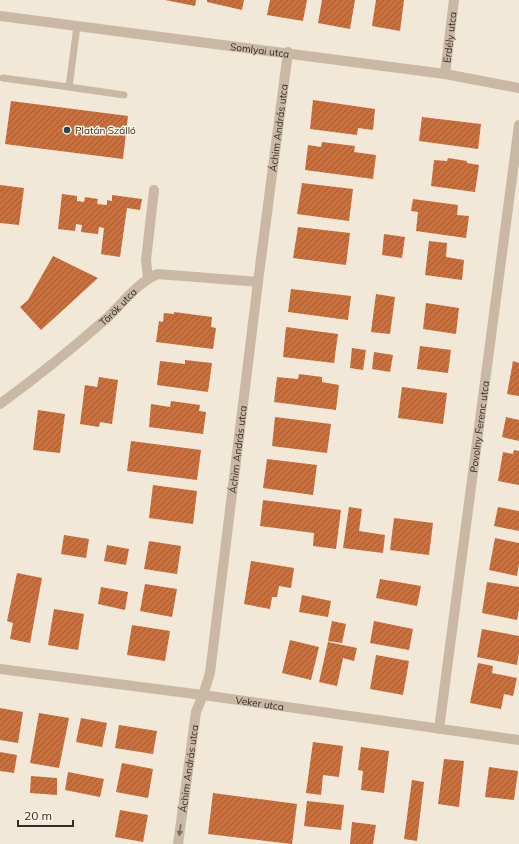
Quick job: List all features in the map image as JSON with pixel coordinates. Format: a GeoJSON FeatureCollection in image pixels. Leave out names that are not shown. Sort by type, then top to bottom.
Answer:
{"type":"FeatureCollection","features":[{"type":"Feature","properties":{"kind":"street","name":"Erdély utca"},"geometry":{"type":"LineString","coordinates":[[444,74],[454,0]]}},
{"type":"Feature","properties":{"kind":"street","name":"Somlyai utca"},"geometry":{"type":"LineString","coordinates":[[0,16],[288,52],[444,74],[519,88]]}},
{"type":"Feature","properties":{"kind":"street","name":"Áchim András utca"},"geometry":{"type":"LineString","coordinates":[[178,844],[196,712],[210,673],[288,52]]}},
{"type":"Feature","properties":{"kind":"street","name":"Povolny Ferenc utca"},"geometry":{"type":"LineString","coordinates":[[439,728],[519,125]]}},
{"type":"Feature","properties":{"kind":"street"},"geometry":{"type":"LineString","coordinates":[[154,190],[146,260],[148,278],[158,274],[258,282]]}},
{"type":"Feature","properties":{"kind":"street","name":"Török utca"},"geometry":{"type":"LineString","coordinates":[[0,404],[44,372],[108,317],[148,278]]}},
{"type":"Feature","properties":{"kind":"street","name":"Veker utca"},"geometry":{"type":"LineString","coordinates":[[0,668],[519,740]]}},
{"type":"Feature","properties":{"kind":"lane"},"geometry":{"type":"LineString","coordinates":[[69,88],[77,26]]}},
{"type":"Feature","properties":{"kind":"lane"},"geometry":{"type":"LineString","coordinates":[[3,78],[124,95]]}},
{"type":"Feature","properties":{"kind":"building"},"geometry":{"type":"Polygon","coordinates":[[[165,0],[196,0],[195,6],[165,0]]]}},
{"type":"Feature","properties":{"kind":"building"},"geometry":{"type":"Polygon","coordinates":[[[207,0],[244,0],[242,10],[207,2],[207,0]]]}},
{"type":"Feature","properties":{"kind":"building"},"geometry":{"type":"Polygon","coordinates":[[[270,0],[307,0],[303,21],[267,15],[270,0]]]}},
{"type":"Feature","properties":{"kind":"building"},"geometry":{"type":"Polygon","coordinates":[[[322,0],[355,0],[350,29],[318,23],[322,0]]]}},
{"type":"Feature","properties":{"kind":"building"},"geometry":{"type":"Polygon","coordinates":[[[376,0],[404,0],[400,31],[372,26],[376,0]]]}},
{"type":"Feature","properties":{"kind":"building"},"geometry":{"type":"Polygon","coordinates":[[[313,100],[375,109],[373,130],[358,128],[357,135],[310,129],[313,100]]]}},
{"type":"Feature","properties":{"kind":"building","name":"Platán Szálló"},"geometry":{"type":"Polygon","coordinates":[[[11,101],[128,116],[123,159],[5,144],[11,101]]]}},
{"type":"Feature","properties":{"kind":"building"},"geometry":{"type":"Polygon","coordinates":[[[422,117],[481,124],[478,149],[419,141],[422,117]]]}},
{"type":"Feature","properties":{"kind":"building"},"geometry":{"type":"Polygon","coordinates":[[[322,142],[355,146],[354,152],[376,155],[373,179],[305,170],[308,145],[321,147],[322,142]]]}},
{"type":"Feature","properties":{"kind":"building"},"geometry":{"type":"Polygon","coordinates":[[[448,158],[467,161],[467,163],[479,165],[475,192],[431,186],[434,160],[447,161],[448,158]]]}},
{"type":"Feature","properties":{"kind":"building"},"geometry":{"type":"Polygon","coordinates":[[[302,183],[353,189],[349,221],[297,214],[302,183]]]}},
{"type":"Feature","properties":{"kind":"building"},"geometry":{"type":"Polygon","coordinates":[[[0,185],[24,188],[19,225],[0,223],[0,185]]]}},
{"type":"Feature","properties":{"kind":"building"},"geometry":{"type":"Polygon","coordinates":[[[62,194],[77,196],[77,201],[84,202],[85,197],[98,199],[97,204],[107,205],[107,200],[112,201],[112,195],[142,199],[140,210],[127,208],[120,257],[101,254],[104,228],[99,227],[98,234],[81,232],[82,225],[76,224],[75,231],[58,229],[62,194]]]}},
{"type":"Feature","properties":{"kind":"building"},"geometry":{"type":"Polygon","coordinates":[[[413,199],[458,205],[457,215],[469,216],[466,238],[416,231],[418,212],[411,211],[413,199]]]}},
{"type":"Feature","properties":{"kind":"building"},"geometry":{"type":"Polygon","coordinates":[[[298,227],[350,233],[346,265],[293,258],[298,227]]]}},
{"type":"Feature","properties":{"kind":"building"},"geometry":{"type":"Polygon","coordinates":[[[384,234],[405,237],[402,258],[382,255],[384,234]]]}},
{"type":"Feature","properties":{"kind":"building"},"geometry":{"type":"Polygon","coordinates":[[[429,241],[447,243],[446,257],[464,260],[462,280],[425,275],[429,241]]]}},
{"type":"Feature","properties":{"kind":"building"},"geometry":{"type":"Polygon","coordinates":[[[53,256],[98,278],[41,330],[20,307],[28,300],[53,256]]]}},
{"type":"Feature","properties":{"kind":"building"},"geometry":{"type":"Polygon","coordinates":[[[291,289],[351,296],[348,320],[288,312],[291,289]]]}},
{"type":"Feature","properties":{"kind":"building"},"geometry":{"type":"Polygon","coordinates":[[[376,294],[395,297],[390,334],[371,332],[376,294]]]}},
{"type":"Feature","properties":{"kind":"building"},"geometry":{"type":"Polygon","coordinates":[[[426,303],[459,308],[456,334],[423,329],[426,303]]]}},
{"type":"Feature","properties":{"kind":"building"},"geometry":{"type":"Polygon","coordinates":[[[174,312],[212,317],[211,327],[216,328],[213,349],[156,342],[159,321],[163,322],[164,313],[174,314],[174,312]]]}},
{"type":"Feature","properties":{"kind":"building"},"geometry":{"type":"Polygon","coordinates":[[[286,327],[338,334],[334,363],[283,357],[286,327]]]}},
{"type":"Feature","properties":{"kind":"building"},"geometry":{"type":"Polygon","coordinates":[[[420,346],[451,350],[448,373],[417,369],[420,346]]]}},
{"type":"Feature","properties":{"kind":"building"},"geometry":{"type":"Polygon","coordinates":[[[352,348],[366,350],[363,370],[350,368],[352,348]]]}},
{"type":"Feature","properties":{"kind":"building"},"geometry":{"type":"Polygon","coordinates":[[[374,352],[393,355],[390,372],[372,369],[374,352]]]}},
{"type":"Feature","properties":{"kind":"building"},"geometry":{"type":"Polygon","coordinates":[[[185,360],[212,363],[208,392],[157,385],[160,361],[185,364],[185,360]]]}},
{"type":"Feature","properties":{"kind":"building"},"geometry":{"type":"Polygon","coordinates":[[[513,361],[519,363],[519,396],[507,394],[513,361]]]}},
{"type":"Feature","properties":{"kind":"building"},"geometry":{"type":"Polygon","coordinates":[[[299,374],[322,377],[322,382],[339,385],[336,410],[274,402],[277,377],[298,379],[299,374]]]}},
{"type":"Feature","properties":{"kind":"building"},"geometry":{"type":"Polygon","coordinates":[[[99,377],[118,380],[112,424],[100,422],[99,427],[80,424],[85,385],[97,387],[99,377]]]}},
{"type":"Feature","properties":{"kind":"building"},"geometry":{"type":"Polygon","coordinates":[[[402,387],[447,393],[443,424],[398,418],[402,387]]]}},
{"type":"Feature","properties":{"kind":"building"},"geometry":{"type":"Polygon","coordinates":[[[171,401],[200,405],[199,411],[206,412],[203,434],[149,427],[151,404],[170,407],[171,401]]]}},
{"type":"Feature","properties":{"kind":"building"},"geometry":{"type":"Polygon","coordinates":[[[38,410],[65,414],[60,453],[33,450],[38,410]]]}},
{"type":"Feature","properties":{"kind":"building"},"geometry":{"type":"Polygon","coordinates":[[[275,417],[331,424],[327,453],[272,446],[275,417]]]}},
{"type":"Feature","properties":{"kind":"building"},"geometry":{"type":"Polygon","coordinates":[[[506,417],[519,420],[519,441],[502,437],[506,417]]]}},
{"type":"Feature","properties":{"kind":"building"},"geometry":{"type":"Polygon","coordinates":[[[131,441],[201,450],[197,480],[127,471],[131,441]]]}},
{"type":"Feature","properties":{"kind":"building"},"geometry":{"type":"Polygon","coordinates":[[[514,450],[519,451],[519,485],[498,481],[503,452],[513,454],[514,450]]]}},
{"type":"Feature","properties":{"kind":"building"},"geometry":{"type":"Polygon","coordinates":[[[267,459],[317,465],[313,495],[263,488],[267,459]]]}},
{"type":"Feature","properties":{"kind":"building"},"geometry":{"type":"Polygon","coordinates":[[[153,485],[197,491],[193,524],[149,518],[153,485]]]}},
{"type":"Feature","properties":{"kind":"building"},"geometry":{"type":"Polygon","coordinates":[[[263,500],[341,510],[336,549],[313,546],[314,533],[260,526],[263,500]]]}},
{"type":"Feature","properties":{"kind":"building"},"geometry":{"type":"Polygon","coordinates":[[[349,507],[362,509],[359,531],[385,535],[383,553],[343,548],[349,507]]]}},
{"type":"Feature","properties":{"kind":"building"},"geometry":{"type":"Polygon","coordinates":[[[498,507],[519,511],[519,531],[494,526],[498,507]]]}},
{"type":"Feature","properties":{"kind":"building"},"geometry":{"type":"Polygon","coordinates":[[[394,518],[433,523],[429,555],[390,550],[394,518]]]}},
{"type":"Feature","properties":{"kind":"building"},"geometry":{"type":"Polygon","coordinates":[[[64,535],[89,539],[86,558],[61,554],[64,535]]]}},
{"type":"Feature","properties":{"kind":"building"},"geometry":{"type":"Polygon","coordinates":[[[495,538],[519,543],[519,563],[517,576],[489,570],[495,538]]]}},
{"type":"Feature","properties":{"kind":"building"},"geometry":{"type":"Polygon","coordinates":[[[149,541],[181,546],[177,574],[144,569],[149,541]]]}},
{"type":"Feature","properties":{"kind":"building"},"geometry":{"type":"Polygon","coordinates":[[[107,545],[129,549],[126,565],[104,561],[107,545]]]}},
{"type":"Feature","properties":{"kind":"building"},"geometry":{"type":"Polygon","coordinates":[[[251,561],[294,568],[291,588],[279,586],[277,597],[272,597],[270,609],[244,604],[251,561]]]}},
{"type":"Feature","properties":{"kind":"building"},"geometry":{"type":"Polygon","coordinates":[[[17,573],[42,578],[30,643],[10,639],[13,623],[7,621],[17,573]]]}},
{"type":"Feature","properties":{"kind":"building"},"geometry":{"type":"Polygon","coordinates":[[[380,579],[421,586],[417,606],[376,598],[380,579]]]}},
{"type":"Feature","properties":{"kind":"building"},"geometry":{"type":"Polygon","coordinates":[[[487,582],[519,587],[519,609],[517,620],[482,613],[487,582]]]}},
{"type":"Feature","properties":{"kind":"building"},"geometry":{"type":"Polygon","coordinates":[[[145,584],[177,589],[172,617],[140,611],[145,584]]]}},
{"type":"Feature","properties":{"kind":"building"},"geometry":{"type":"Polygon","coordinates":[[[101,587],[128,592],[125,610],[98,604],[101,587]]]}},
{"type":"Feature","properties":{"kind":"building"},"geometry":{"type":"Polygon","coordinates":[[[302,595],[331,601],[328,617],[299,612],[302,595]]]}},
{"type":"Feature","properties":{"kind":"building"},"geometry":{"type":"Polygon","coordinates":[[[54,609],[84,614],[78,650],[48,645],[54,609]]]}},
{"type":"Feature","properties":{"kind":"building"},"geometry":{"type":"Polygon","coordinates":[[[332,621],[346,624],[342,643],[328,641],[332,621]]]}},
{"type":"Feature","properties":{"kind":"building"},"geometry":{"type":"Polygon","coordinates":[[[374,621],[413,629],[409,650],[370,643],[374,621]]]}},
{"type":"Feature","properties":{"kind":"building"},"geometry":{"type":"Polygon","coordinates":[[[132,625],[170,631],[165,661],[127,655],[132,625]]]}},
{"type":"Feature","properties":{"kind":"building"},"geometry":{"type":"Polygon","coordinates":[[[482,629],[519,636],[517,665],[477,657],[482,629]]]}},
{"type":"Feature","properties":{"kind":"building"},"geometry":{"type":"Polygon","coordinates":[[[290,640],[319,647],[311,680],[282,673],[290,640]]]}},
{"type":"Feature","properties":{"kind":"building"},"geometry":{"type":"Polygon","coordinates":[[[328,642],[357,648],[354,661],[343,658],[337,686],[319,682],[328,642]]]}},
{"type":"Feature","properties":{"kind":"building"},"geometry":{"type":"Polygon","coordinates":[[[376,655],[409,661],[403,695],[370,689],[376,655]]]}},
{"type":"Feature","properties":{"kind":"building"},"geometry":{"type":"Polygon","coordinates":[[[478,663],[493,666],[492,673],[517,678],[513,696],[504,694],[501,709],[470,703],[478,663]]]}},
{"type":"Feature","properties":{"kind":"building"},"geometry":{"type":"Polygon","coordinates":[[[0,708],[23,712],[18,743],[0,740],[0,708]]]}},
{"type":"Feature","properties":{"kind":"building"},"geometry":{"type":"Polygon","coordinates":[[[39,713],[69,718],[59,768],[30,763],[39,713]]]}},
{"type":"Feature","properties":{"kind":"building"},"geometry":{"type":"Polygon","coordinates":[[[81,718],[107,723],[102,747],[76,742],[81,718]]]}},
{"type":"Feature","properties":{"kind":"building"},"geometry":{"type":"Polygon","coordinates":[[[119,725],[157,731],[153,754],[115,748],[119,725]]]}},
{"type":"Feature","properties":{"kind":"building"},"geometry":{"type":"Polygon","coordinates":[[[313,742],[343,746],[339,777],[323,775],[321,795],[306,793],[313,742]]]}},
{"type":"Feature","properties":{"kind":"building"},"geometry":{"type":"Polygon","coordinates":[[[361,747],[389,751],[384,793],[361,790],[363,771],[358,770],[361,747]]]}},
{"type":"Feature","properties":{"kind":"building"},"geometry":{"type":"Polygon","coordinates":[[[0,752],[17,755],[14,773],[0,771],[0,752]]]}},
{"type":"Feature","properties":{"kind":"building"},"geometry":{"type":"Polygon","coordinates":[[[444,759],[464,761],[459,807],[438,804],[444,759]]]}},
{"type":"Feature","properties":{"kind":"building"},"geometry":{"type":"Polygon","coordinates":[[[122,763],[153,769],[148,798],[116,792],[122,763]]]}},
{"type":"Feature","properties":{"kind":"building"},"geometry":{"type":"Polygon","coordinates":[[[489,767],[518,771],[514,800],[485,797],[489,767]]]}},
{"type":"Feature","properties":{"kind":"building"},"geometry":{"type":"Polygon","coordinates":[[[68,772],[104,779],[100,797],[65,790],[68,772]]]}},
{"type":"Feature","properties":{"kind":"building"},"geometry":{"type":"Polygon","coordinates":[[[31,776],[57,778],[57,795],[30,793],[31,776]]]}},
{"type":"Feature","properties":{"kind":"building"},"geometry":{"type":"Polygon","coordinates":[[[412,780],[424,782],[417,841],[404,839],[412,780]]]}},
{"type":"Feature","properties":{"kind":"building"},"geometry":{"type":"Polygon","coordinates":[[[213,793],[297,804],[292,844],[208,834],[213,793]]]}},
{"type":"Feature","properties":{"kind":"building"},"geometry":{"type":"Polygon","coordinates":[[[307,801],[344,805],[341,830],[304,826],[307,801]]]}},
{"type":"Feature","properties":{"kind":"building"},"geometry":{"type":"Polygon","coordinates":[[[120,810],[148,815],[143,842],[115,837],[120,810]]]}},
{"type":"Feature","properties":{"kind":"building"},"geometry":{"type":"Polygon","coordinates":[[[352,822],[376,825],[373,844],[350,844],[352,822]]]}},
{"type":"Feature","properties":{"kind":"place","name":"Platán Szálló"},"geometry":{"type":"Point","coordinates":[67,130]}}]}
